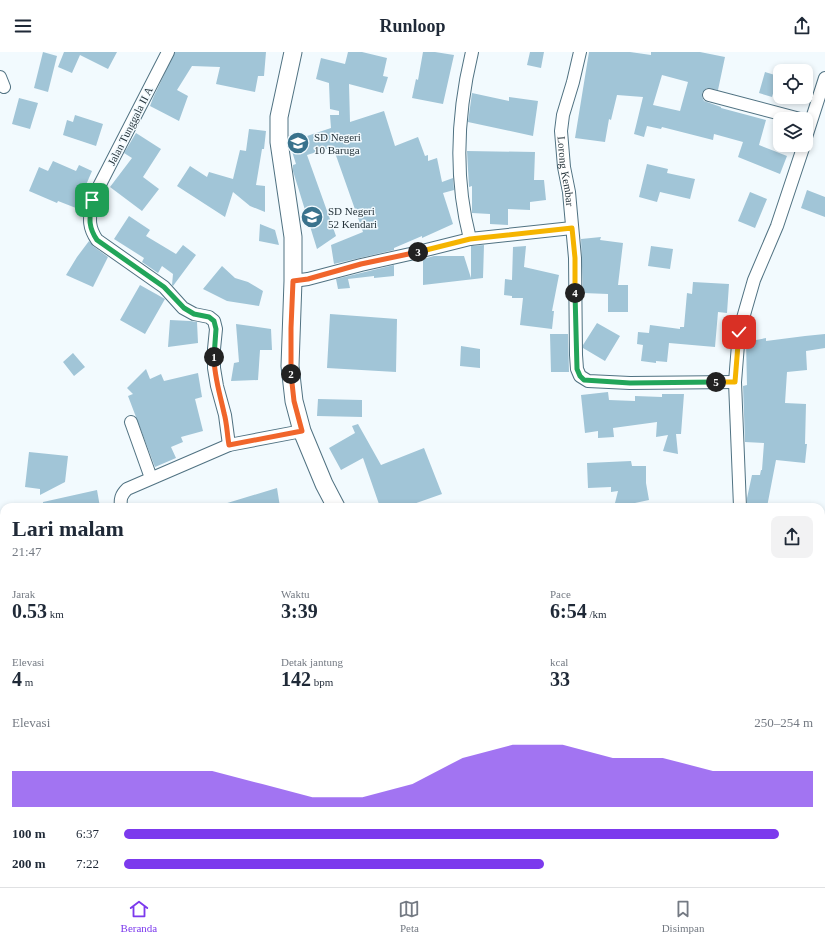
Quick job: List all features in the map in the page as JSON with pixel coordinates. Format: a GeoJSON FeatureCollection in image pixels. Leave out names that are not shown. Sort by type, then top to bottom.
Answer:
{"type":"FeatureCollection","features":[{"type":"Feature","properties":{"kind":"street","name":"Jalan Tunggala II A"},"geometry":{"type":"LineString","coordinates":[[168,52],[92,200],[90,219],[91,231],[97,240],[164,287],[184,308],[194,314],[209,317],[214,321],[216,329],[214,368],[225,415],[229,445]]}},
{"type":"Feature","properties":{"kind":"street"},"geometry":{"type":"LineString","coordinates":[[293,52],[279,117],[279,142],[293,237],[290,366],[294,401],[302,431],[324,484],[334,503]]}},
{"type":"Feature","properties":{"kind":"street"},"geometry":{"type":"LineString","coordinates":[[470,239],[463,205],[458,161],[461,106],[472,52]]}},
{"type":"Feature","properties":{"kind":"street","name":"Lorong Kembar"},"geometry":{"type":"LineString","coordinates":[[580,52],[563,115],[561,131],[564,167],[569,192],[575,258],[576,355],[577,369],[580,376],[584,380],[588,381],[630,383],[735,382]]}},
{"type":"Feature","properties":{"kind":"street"},"geometry":{"type":"LineString","coordinates":[[810,112],[825,78]]}},
{"type":"Feature","properties":{"kind":"street"},"geometry":{"type":"LineString","coordinates":[[709,96],[774,112]]}},
{"type":"Feature","properties":{"kind":"street"},"geometry":{"type":"LineString","coordinates":[[740,503],[735,382],[739,332],[754,280],[777,226],[802,152]]}},
{"type":"Feature","properties":{"kind":"street"},"geometry":{"type":"LineString","coordinates":[[293,281],[308,279],[361,264],[410,254],[470,239],[572,228]]}},
{"type":"Feature","properties":{"kind":"street"},"geometry":{"type":"LineString","coordinates":[[132,422],[151,478]]}},
{"type":"Feature","properties":{"kind":"street"},"geometry":{"type":"LineString","coordinates":[[120,503],[122,494],[133,486],[229,445],[302,431]]}},
{"type":"Feature","properties":{"kind":"building"},"geometry":{"type":"Polygon","coordinates":[[[43,52],[57,56],[48,92],[34,88],[43,52]]]}},
{"type":"Feature","properties":{"kind":"building"},"geometry":{"type":"Polygon","coordinates":[[[64,52],[117,52],[108,69],[80,55],[72,73],[58,67],[64,52]]]}},
{"type":"Feature","properties":{"kind":"building"},"geometry":{"type":"Polygon","coordinates":[[[175,52],[266,52],[264,76],[258,76],[255,92],[216,84],[220,67],[192,66],[177,90],[188,96],[179,121],[150,106],[175,52]]]}},
{"type":"Feature","properties":{"kind":"building"},"geometry":{"type":"Polygon","coordinates":[[[348,52],[362,52],[387,58],[383,76],[388,77],[383,93],[349,84],[350,122],[384,111],[395,146],[418,137],[425,156],[428,155],[428,161],[437,158],[442,182],[453,178],[454,190],[443,193],[453,224],[422,238],[422,236],[394,248],[394,250],[334,264],[331,245],[363,232],[333,147],[307,155],[336,236],[317,249],[293,171],[293,165],[296,164],[289,142],[331,128],[330,115],[339,115],[339,111],[330,109],[329,83],[316,79],[321,58],[345,64],[348,52]]]}},
{"type":"Feature","properties":{"kind":"building"},"geometry":{"type":"Polygon","coordinates":[[[423,52],[454,55],[443,104],[412,98],[416,79],[418,80],[423,52]]]}},
{"type":"Feature","properties":{"kind":"building"},"geometry":{"type":"Polygon","coordinates":[[[530,52],[544,52],[541,68],[527,65],[530,52]]]}},
{"type":"Feature","properties":{"kind":"building"},"geometry":{"type":"Polygon","coordinates":[[[589,52],[630,52],[651,55],[651,52],[700,52],[725,57],[718,90],[707,88],[702,93],[704,101],[721,108],[766,120],[759,145],[773,150],[773,152],[787,156],[780,174],[738,157],[743,142],[714,134],[713,140],[662,127],[661,129],[647,126],[644,137],[634,134],[643,97],[617,95],[611,120],[609,119],[605,142],[575,138],[589,52]],[[662,75],[653,105],[680,111],[688,82],[662,75]]]}},
{"type":"Feature","properties":{"kind":"building"},"geometry":{"type":"Polygon","coordinates":[[[765,72],[773,74],[772,97],[759,93],[765,72]]]}},
{"type":"Feature","properties":{"kind":"building"},"geometry":{"type":"Polygon","coordinates":[[[472,93],[509,101],[509,97],[538,101],[533,136],[468,122],[472,93]]]}},
{"type":"Feature","properties":{"kind":"building"},"geometry":{"type":"Polygon","coordinates":[[[19,98],[38,103],[30,129],[12,124],[19,98]]]}},
{"type":"Feature","properties":{"kind":"building"},"geometry":{"type":"Polygon","coordinates":[[[75,115],[103,124],[96,146],[63,135],[67,120],[73,122],[75,115]]]}},
{"type":"Feature","properties":{"kind":"building"},"geometry":{"type":"Polygon","coordinates":[[[249,129],[266,131],[264,149],[262,149],[256,185],[265,186],[265,212],[250,206],[233,192],[225,217],[177,186],[190,166],[207,177],[209,172],[233,179],[240,150],[246,151],[249,129]]]}},
{"type":"Feature","properties":{"kind":"building"},"geometry":{"type":"Polygon","coordinates":[[[136,133],[161,149],[143,177],[159,189],[142,211],[110,187],[132,158],[124,153],[136,133]]]}},
{"type":"Feature","properties":{"kind":"building"},"geometry":{"type":"Polygon","coordinates":[[[467,151],[535,152],[534,180],[544,180],[546,200],[530,202],[530,210],[508,209],[508,225],[490,224],[490,214],[472,213],[472,186],[469,187],[467,151]]]}},
{"type":"Feature","properties":{"kind":"building"},"geometry":{"type":"Polygon","coordinates":[[[53,161],[76,171],[79,165],[92,171],[76,208],[58,201],[57,203],[29,191],[39,167],[48,171],[53,161]]]}},
{"type":"Feature","properties":{"kind":"building"},"geometry":{"type":"Polygon","coordinates":[[[647,164],[668,169],[667,173],[695,179],[690,199],[660,192],[657,202],[639,197],[647,164]]]}},
{"type":"Feature","properties":{"kind":"building"},"geometry":{"type":"Polygon","coordinates":[[[807,190],[825,197],[825,217],[801,208],[807,190]]]}},
{"type":"Feature","properties":{"kind":"building"},"geometry":{"type":"Polygon","coordinates":[[[750,192],[767,199],[755,228],[738,221],[750,192]]]}},
{"type":"Feature","properties":{"kind":"building"},"geometry":{"type":"Polygon","coordinates":[[[129,216],[150,230],[146,236],[176,254],[183,245],[196,255],[173,286],[173,274],[162,266],[158,273],[142,262],[144,258],[114,239],[129,216]]]}},
{"type":"Feature","properties":{"kind":"building"},"geometry":{"type":"Polygon","coordinates":[[[260,224],[275,230],[279,245],[259,241],[260,224]]]}},
{"type":"Feature","properties":{"kind":"building"},"geometry":{"type":"Polygon","coordinates":[[[601,237],[600,240],[623,243],[618,285],[628,285],[628,312],[608,312],[608,294],[583,293],[581,239],[601,237]]]}},
{"type":"Feature","properties":{"kind":"building"},"geometry":{"type":"Polygon","coordinates":[[[89,241],[93,246],[108,257],[93,287],[66,275],[89,241]]]}},
{"type":"Feature","properties":{"kind":"building"},"geometry":{"type":"Polygon","coordinates":[[[484,245],[483,278],[423,285],[423,259],[434,256],[464,256],[471,278],[471,246],[484,245]]]}},
{"type":"Feature","properties":{"kind":"building"},"geometry":{"type":"Polygon","coordinates":[[[526,246],[524,267],[559,275],[552,311],[554,311],[552,329],[520,325],[523,298],[512,298],[512,296],[504,295],[505,279],[512,280],[513,247],[526,246]]]}},
{"type":"Feature","properties":{"kind":"building"},"geometry":{"type":"Polygon","coordinates":[[[651,246],[673,249],[670,269],[648,266],[651,246]]]}},
{"type":"Feature","properties":{"kind":"building"},"geometry":{"type":"Polygon","coordinates":[[[394,265],[394,276],[374,278],[374,276],[348,279],[350,288],[338,289],[336,279],[394,265]]]}},
{"type":"Feature","properties":{"kind":"building"},"geometry":{"type":"Polygon","coordinates":[[[222,266],[235,278],[248,282],[263,291],[259,306],[227,301],[203,289],[222,266]]]}},
{"type":"Feature","properties":{"kind":"building"},"geometry":{"type":"Polygon","coordinates":[[[693,282],[729,284],[727,313],[718,312],[715,347],[669,343],[667,362],[656,361],[656,363],[641,361],[643,345],[637,344],[638,332],[649,333],[650,325],[680,329],[680,327],[684,327],[687,293],[692,294],[693,282]]]}},
{"type":"Feature","properties":{"kind":"building"},"geometry":{"type":"Polygon","coordinates":[[[140,285],[165,299],[145,334],[120,320],[140,285]]]}},
{"type":"Feature","properties":{"kind":"building"},"geometry":{"type":"Polygon","coordinates":[[[330,314],[397,319],[396,372],[327,368],[330,314]]]}},
{"type":"Feature","properties":{"kind":"building"},"geometry":{"type":"Polygon","coordinates":[[[170,320],[197,322],[198,343],[168,347],[170,320]]]}},
{"type":"Feature","properties":{"kind":"building"},"geometry":{"type":"Polygon","coordinates":[[[597,323],[620,336],[605,361],[583,348],[583,345],[597,323]]]}},
{"type":"Feature","properties":{"kind":"building"},"geometry":{"type":"Polygon","coordinates":[[[236,324],[271,329],[272,350],[260,350],[258,380],[231,381],[234,363],[239,362],[236,324]]]}},
{"type":"Feature","properties":{"kind":"building"},"geometry":{"type":"Polygon","coordinates":[[[550,334],[568,334],[569,372],[551,372],[550,334]]]}},
{"type":"Feature","properties":{"kind":"building"},"geometry":{"type":"Polygon","coordinates":[[[825,334],[825,348],[806,351],[807,370],[787,372],[785,403],[806,404],[805,444],[807,444],[805,463],[776,460],[768,503],[747,503],[752,475],[760,475],[762,470],[764,443],[745,442],[743,386],[747,385],[746,342],[766,338],[766,341],[825,334]]]}},
{"type":"Feature","properties":{"kind":"building"},"geometry":{"type":"Polygon","coordinates":[[[461,346],[480,349],[480,368],[460,366],[461,346]]]}},
{"type":"Feature","properties":{"kind":"building"},"geometry":{"type":"Polygon","coordinates":[[[73,353],[85,367],[74,376],[63,362],[73,353]]]}},
{"type":"Feature","properties":{"kind":"building"},"geometry":{"type":"Polygon","coordinates":[[[146,369],[150,379],[161,374],[164,381],[198,373],[202,397],[195,399],[203,431],[181,437],[183,442],[171,447],[176,458],[155,467],[128,396],[133,394],[127,388],[146,369]]]}},
{"type":"Feature","properties":{"kind":"building"},"geometry":{"type":"Polygon","coordinates":[[[608,392],[609,400],[635,401],[635,396],[662,397],[662,394],[684,394],[681,434],[676,434],[678,454],[663,451],[668,435],[656,437],[657,422],[613,428],[614,437],[598,438],[598,431],[585,433],[581,395],[608,392]]]}},
{"type":"Feature","properties":{"kind":"building"},"geometry":{"type":"Polygon","coordinates":[[[318,399],[362,400],[362,417],[317,416],[318,399]]]}},
{"type":"Feature","properties":{"kind":"building"},"geometry":{"type":"Polygon","coordinates":[[[358,424],[381,465],[424,448],[442,494],[416,503],[379,503],[363,458],[341,470],[329,448],[355,433],[352,426],[358,424]]]}},
{"type":"Feature","properties":{"kind":"building"},"geometry":{"type":"Polygon","coordinates":[[[29,452],[68,456],[65,482],[40,495],[40,489],[25,487],[29,452]]]}},
{"type":"Feature","properties":{"kind":"building"},"geometry":{"type":"Polygon","coordinates":[[[631,461],[632,466],[646,466],[646,483],[649,500],[635,503],[615,503],[618,491],[611,492],[611,487],[588,488],[587,463],[631,461]]]}},
{"type":"Feature","properties":{"kind":"building"},"geometry":{"type":"Polygon","coordinates":[[[277,488],[279,503],[227,503],[277,488]]]}},
{"type":"Feature","properties":{"kind":"building"},"geometry":{"type":"Polygon","coordinates":[[[97,490],[99,503],[43,503],[97,490]]]}},
{"type":"Feature","properties":{"kind":"place","name":"SD Negeri 10 Baruga"},"geometry":{"type":"Point","coordinates":[298,143]}},
{"type":"Feature","properties":{"kind":"place","name":"SD Negeri 52 Kendari"},"geometry":{"type":"Point","coordinates":[312,217]}},
{"type":"Feature","properties":{"kind":"route"},"geometry":{"type":"LineString","coordinates":[[92,200],[90,219],[91,231],[97,240],[164,287],[184,308],[194,314],[209,317],[214,321],[216,325],[214,368],[225,415],[229,445],[302,431],[294,401],[290,366],[293,281],[308,279],[361,264],[410,254],[470,239],[572,228],[575,258],[577,369],[580,376],[584,380],[630,383],[735,382],[739,332]]}}]}
